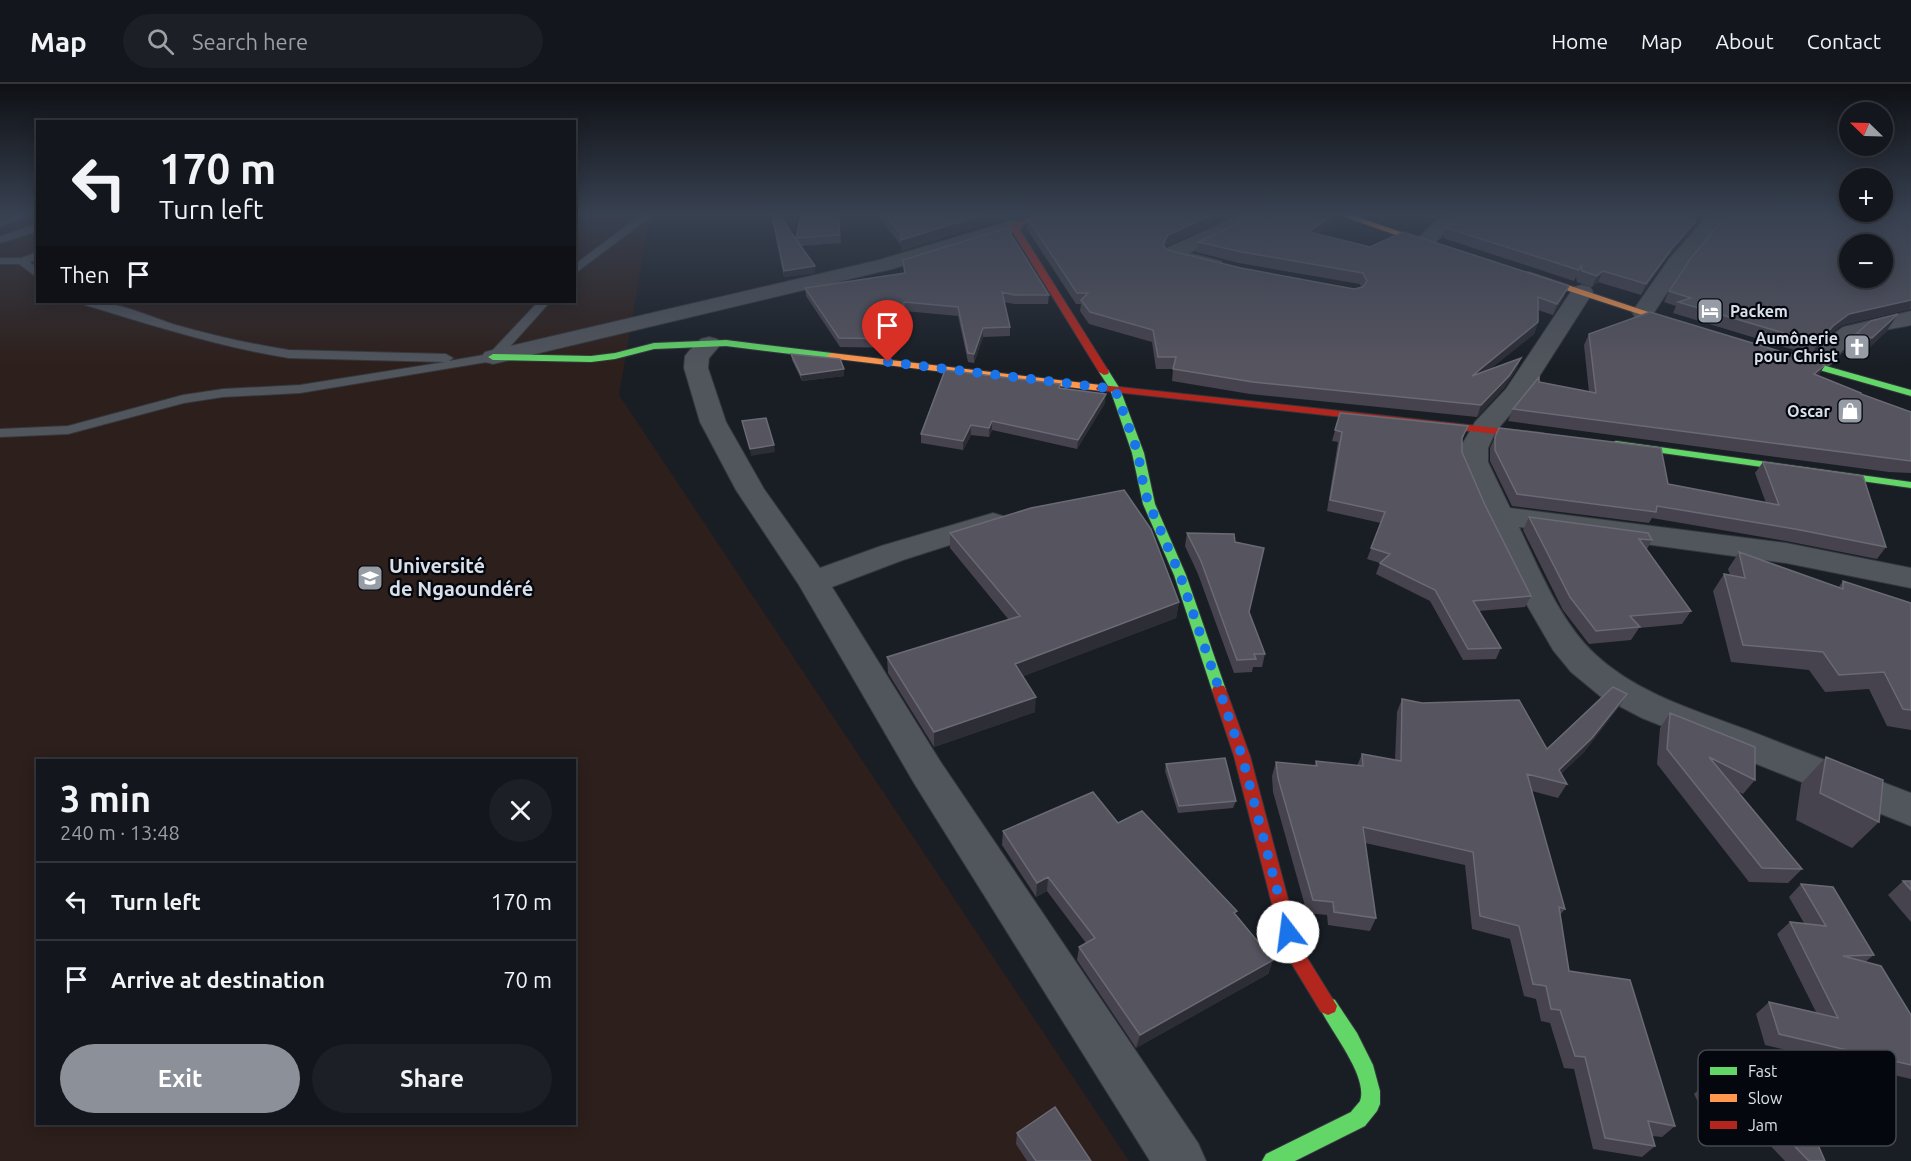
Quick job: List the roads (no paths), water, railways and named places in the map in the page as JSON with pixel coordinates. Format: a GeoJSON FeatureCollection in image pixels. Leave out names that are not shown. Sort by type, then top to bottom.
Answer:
{"type":"FeatureCollection","features":[{"type":"Feature","properties":{"kind":"main road"},"geometry":{"type":"LineString","coordinates":[[1038,265],[1115,389],[1138,453],[1133,491],[1159,532],[1180,575],[1242,756],[1293,951],[1302,970],[1351,1044],[1366,1074],[1371,1091],[1371,1102],[1358,1119],[1273,1161]]}},
{"type":"Feature","properties":{"kind":"main road"},"geometry":{"type":"LineString","coordinates":[[1514,271],[1707,333]]}},
{"type":"Feature","properties":{"kind":"main road"},"geometry":{"type":"LineString","coordinates":[[493,357],[591,359],[615,356],[654,346],[709,344],[754,346],[1115,389],[1554,437]]}},
{"type":"Feature","properties":{"kind":"main road"},"geometry":{"type":"LineString","coordinates":[[1772,354],[1911,393]]}},
{"type":"Feature","properties":{"kind":"main road"},"geometry":{"type":"LineString","coordinates":[[1600,442],[1911,484]]}},
{"type":"Feature","properties":{"kind":"street"},"geometry":{"type":"LineString","coordinates":[[493,357],[884,265]]}},
{"type":"Feature","properties":{"kind":"street"},"geometry":{"type":"LineString","coordinates":[[1213,265],[1228,269]]}},
{"type":"Feature","properties":{"kind":"street"},"geometry":{"type":"LineString","coordinates":[[1642,312],[1674,265]]}},
{"type":"Feature","properties":{"kind":"street"},"geometry":{"type":"LineString","coordinates":[[1582,292],[1515,394],[1484,428],[1474,448],[1474,462],[1497,515],[1529,581],[1565,642],[1583,663],[1612,687],[1655,709],[1911,810]]}},
{"type":"Feature","properties":{"kind":"street"},"geometry":{"type":"LineString","coordinates":[[1815,367],[1836,343],[1851,332],[1909,319]]}},
{"type":"Feature","properties":{"kind":"street"},"geometry":{"type":"LineString","coordinates":[[644,323],[654,346]]}},
{"type":"Feature","properties":{"kind":"street"},"geometry":{"type":"LineString","coordinates":[[709,344],[697,356],[696,368],[713,422],[750,490],[813,582],[927,772],[1179,1161]]}},
{"type":"Feature","properties":{"kind":"street"},"geometry":{"type":"LineString","coordinates":[[813,582],[892,553],[1024,513]]}},
{"type":"Feature","properties":{"kind":"street"},"geometry":{"type":"LineString","coordinates":[[1497,515],[1786,553],[1911,578]]}},
{"type":"Feature","properties":{"kind":"lane"},"geometry":{"type":"LineString","coordinates":[[92,303],[200,337],[272,352],[374,357],[493,357]]}},
{"type":"Feature","properties":{"kind":"lane"},"geometry":{"type":"LineString","coordinates":[[0,433],[68,430],[183,399],[213,394],[300,389],[493,357],[543,303]]}},
{"type":"Feature","properties":{"kind":"place","name":"Packem"},"geometry":{"type":"Point","coordinates":[1710,311]}},
{"type":"Feature","properties":{"kind":"place","name":"Aumônerie pour Christ"},"geometry":{"type":"Point","coordinates":[1857,347]}},
{"type":"Feature","properties":{"kind":"place","name":"Oscar"},"geometry":{"type":"Point","coordinates":[1850,411]}},
{"type":"Feature","properties":{"kind":"place","name":"Université de Ngaoundéré"},"geometry":{"type":"Point","coordinates":[370,578]}}]}
